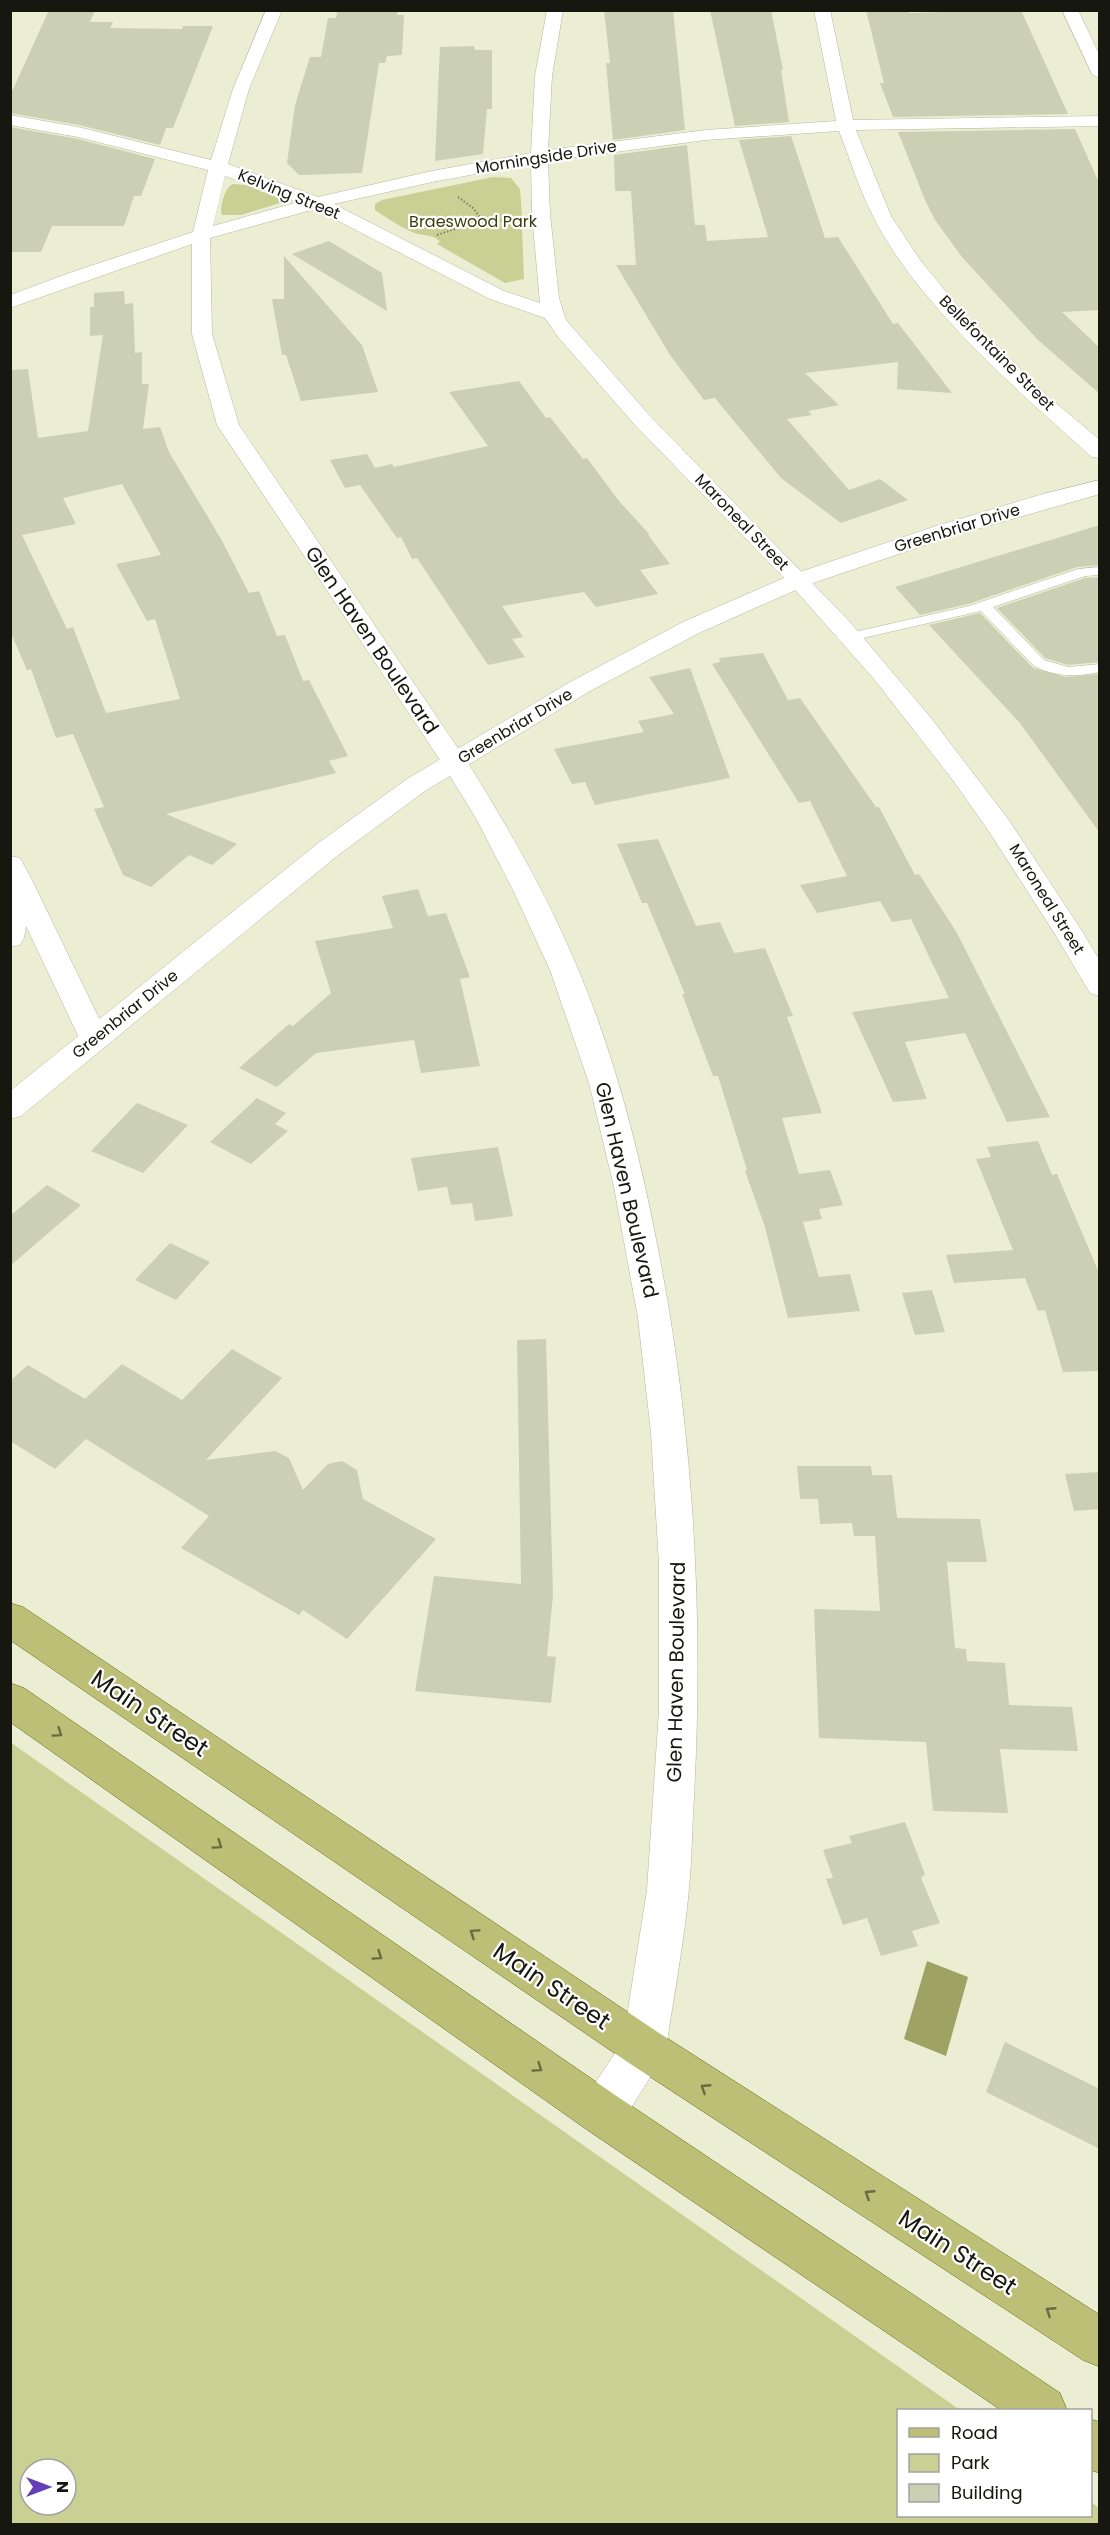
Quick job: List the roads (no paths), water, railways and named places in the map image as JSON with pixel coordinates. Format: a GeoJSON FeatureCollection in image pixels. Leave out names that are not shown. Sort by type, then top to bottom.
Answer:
{"type":"FeatureCollection","features":[{"type":"Feature","properties":{"kind":"main road","name":"Main Street"},"geometry":{"type":"LineString","coordinates":[[10,1618],[644,2048],[1100,2343]]}},
{"type":"Feature","properties":{"kind":"main road"},"geometry":{"type":"LineString","coordinates":[[10,1700],[602,2113],[1042,2409]]}},
{"type":"Feature","properties":{"kind":"street","name":"Glen Haven Boulevard"},"geometry":{"type":"LineString","coordinates":[[274,10],[241,89],[218,166],[201,236],[202,334],[228,425],[454,763],[490,820],[527,890],[564,970],[604,1083],[630,1186],[656,1318],[669,1433],[678,1564],[679,1710],[668,1890],[644,2048],[602,2113]]}},
{"type":"Feature","properties":{"kind":"street"},"geometry":{"type":"LineString","coordinates":[[552,314],[540,220],[540,157],[548,42],[555,10]]}},
{"type":"Feature","properties":{"kind":"street","name":"Bellefontaine Street"},"geometry":{"type":"LineString","coordinates":[[822,10],[845,124],[882,216],[912,263],[955,315],[1044,403],[1100,452]]}},
{"type":"Feature","properties":{"kind":"street"},"geometry":{"type":"LineString","coordinates":[[1070,10],[1100,74]]}},
{"type":"Feature","properties":{"kind":"street","name":"Kelving Street"},"geometry":{"type":"LineString","coordinates":[[10,120],[78,132],[218,166],[320,204],[497,295],[552,314]]}},
{"type":"Feature","properties":{"kind":"street","name":"Morningside Drive"},"geometry":{"type":"LineString","coordinates":[[10,302],[201,236],[426,178],[540,157],[630,144],[845,124],[1100,121]]}},
{"type":"Feature","properties":{"kind":"street","name":"Maroneal Street"},"geometry":{"type":"LineString","coordinates":[[552,314],[619,395],[799,580],[850,637],[942,749],[1014,845],[1100,986]]}},
{"type":"Feature","properties":{"kind":"street","name":"Greenbriar Drive"},"geometry":{"type":"LineString","coordinates":[[10,1108],[327,850],[416,785],[591,681],[692,627],[799,580],[941,532],[1052,499],[1100,488]]}},
{"type":"Feature","properties":{"kind":"street"},"geometry":{"type":"LineString","coordinates":[[14,872],[94,1039]]}},
{"type":"Feature","properties":{"kind":"street"},"geometry":{"type":"LineString","coordinates":[[10,938],[14,872]]}},
{"type":"Feature","properties":{"kind":"lane"},"geometry":{"type":"LineString","coordinates":[[850,637],[983,605],[1083,572],[1100,571]]}},
{"type":"Feature","properties":{"kind":"lane"},"geometry":{"type":"LineString","coordinates":[[983,605],[1039,663],[1048,668],[1063,673],[1077,673],[1100,668]]}},
{"type":"Feature","properties":{"kind":"park label","name":"Braeswood Park"},"geometry":{"type":"Point","coordinates":[473,221]}}]}
